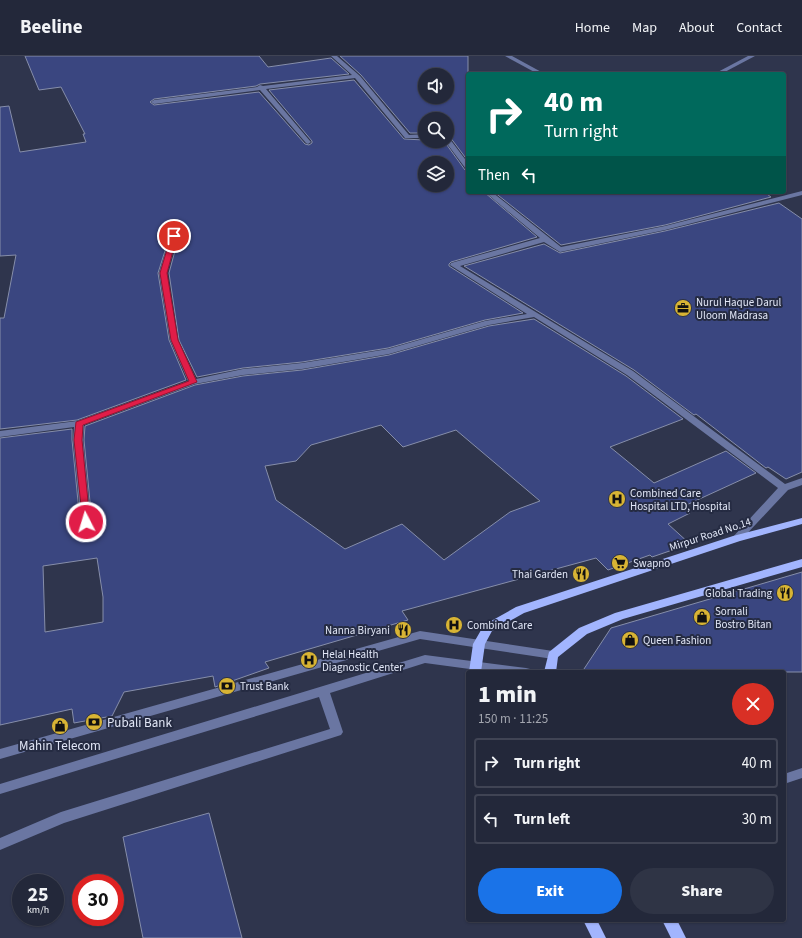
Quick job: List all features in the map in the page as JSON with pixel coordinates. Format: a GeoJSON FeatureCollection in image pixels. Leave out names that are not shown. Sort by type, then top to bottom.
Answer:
{"type":"FeatureCollection","features":[{"type":"Feature","properties":{"kind":"main road","name":"Mirpur Road No.14"},"geometry":{"type":"LineString","coordinates":[[479,644],[488,628],[520,610],[737,538],[802,521]]}},
{"type":"Feature","properties":{"kind":"main road"},"geometry":{"type":"LineString","coordinates":[[550,670],[553,655],[583,631],[619,616],[802,562]]}},
{"type":"Feature","properties":{"kind":"main road"},"geometry":{"type":"LineString","coordinates":[[476,669],[479,644]]}},
{"type":"Feature","properties":{"kind":"main road"},"geometry":{"type":"LineString","coordinates":[[591,922],[599,938]]}},
{"type":"Feature","properties":{"kind":"main road"},"geometry":{"type":"LineString","coordinates":[[670,922],[679,938]]}},
{"type":"Feature","properties":{"kind":"street"},"geometry":{"type":"LineString","coordinates":[[334,56],[356,76],[407,137],[418,136]]}},
{"type":"Feature","properties":{"kind":"street"},"geometry":{"type":"LineString","coordinates":[[508,56],[538,72]]}},
{"type":"Feature","properties":{"kind":"street"},"geometry":{"type":"LineString","coordinates":[[720,72],[752,56]]}},
{"type":"Feature","properties":{"kind":"street"},"geometry":{"type":"LineString","coordinates":[[154,102],[260,87],[356,76]]}},
{"type":"Feature","properties":{"kind":"street"},"geometry":{"type":"LineString","coordinates":[[260,87],[308,142]]}},
{"type":"Feature","properties":{"kind":"street"},"geometry":{"type":"LineString","coordinates":[[454,148],[466,165]]}},
{"type":"Feature","properties":{"kind":"street"},"geometry":{"type":"LineString","coordinates":[[490,194],[545,240],[560,250],[665,228],[802,193]]}},
{"type":"Feature","properties":{"kind":"street"},"geometry":{"type":"LineString","coordinates":[[174,236],[163,273],[174,340],[193,382]]}},
{"type":"Feature","properties":{"kind":"street"},"geometry":{"type":"LineString","coordinates":[[545,240],[454,265],[533,315],[630,373],[784,488]]}},
{"type":"Feature","properties":{"kind":"street"},"geometry":{"type":"LineString","coordinates":[[0,434],[79,424],[193,382],[243,372],[302,366],[389,351],[488,323],[533,315]]}},
{"type":"Feature","properties":{"kind":"street"},"geometry":{"type":"LineString","coordinates":[[79,424],[78,440],[86,522]]}},
{"type":"Feature","properties":{"kind":"street"},"geometry":{"type":"LineString","coordinates":[[737,538],[784,488],[802,481]]}},
{"type":"Feature","properties":{"kind":"street"},"geometry":{"type":"LineString","coordinates":[[0,754],[420,635],[553,655]]}},
{"type":"Feature","properties":{"kind":"street"},"geometry":{"type":"LineString","coordinates":[[0,789],[425,659],[476,669],[493,670]]}},
{"type":"Feature","properties":{"kind":"street"},"geometry":{"type":"LineString","coordinates":[[0,844],[60,818],[337,732],[323,691]]}},
{"type":"Feature","properties":{"kind":"street"},"geometry":{"type":"LineString","coordinates":[[786,778],[802,773]]}},
{"type":"Feature","properties":{"kind":"building"},"geometry":{"type":"Polygon","coordinates":[[[25,56],[259,56],[268,67],[331,58],[349,74],[260,84],[256,86],[154,99],[150,102],[154,105],[259,92],[305,144],[309,145],[312,141],[269,90],[354,80],[404,139],[418,140],[418,148],[449,148],[466,170],[466,194],[486,194],[537,237],[451,262],[449,264],[449,266],[523,313],[485,320],[388,348],[302,362],[243,368],[197,377],[179,340],[169,273],[179,236],[177,232],[171,232],[158,273],[169,340],[186,380],[77,420],[0,429],[0,318],[4,318],[16,255],[0,256],[0,107],[9,106],[20,152],[86,142],[83,134],[85,134],[61,87],[39,90],[25,56]]]}},
{"type":"Feature","properties":{"kind":"building"},"geometry":{"type":"Polygon","coordinates":[[[340,56],[468,56],[468,72],[466,72],[466,158],[454,142],[454,112],[418,112],[418,133],[410,133],[361,75],[340,56]]]}},
{"type":"Feature","properties":{"kind":"building"},"geometry":{"type":"Polygon","coordinates":[[[497,194],[767,194],[771,197],[665,225],[561,245],[497,194]]]}},
{"type":"Feature","properties":{"kind":"building"},"geometry":{"type":"Polygon","coordinates":[[[779,203],[802,219],[802,472],[786,479],[768,467],[766,468],[696,414],[694,415],[634,370],[464,266],[544,244],[560,253],[665,231],[779,203]]]}},
{"type":"Feature","properties":{"kind":"building"},"geometry":{"type":"Polygon","coordinates":[[[534,319],[626,376],[683,419],[610,447],[654,483],[726,451],[756,473],[682,507],[690,513],[668,524],[690,544],[652,557],[650,555],[608,570],[596,558],[402,611],[408,620],[265,662],[269,668],[215,687],[213,676],[124,692],[112,716],[74,723],[72,709],[0,725],[0,438],[72,429],[80,522],[87,526],[92,522],[84,440],[85,426],[195,385],[243,376],[302,370],[389,355],[489,326],[534,319]],[[381,425],[311,445],[296,461],[265,466],[276,500],[345,549],[402,524],[444,560],[510,512],[540,501],[456,430],[403,447],[381,425]],[[97,558],[43,566],[45,632],[103,622],[103,597],[97,558]]]}},
{"type":"Feature","properties":{"kind":"building"},"geometry":{"type":"Polygon","coordinates":[[[802,572],[802,672],[786,672],[786,670],[583,670],[611,628],[802,572]]]}},
{"type":"Feature","properties":{"kind":"building"},"geometry":{"type":"Polygon","coordinates":[[[209,813],[242,938],[143,938],[123,837],[209,813]]]}},
{"type":"Feature","properties":{"kind":"place","name":"Nurul Haque Darul Uloom Madrasa"},"geometry":{"type":"Point","coordinates":[683,308]}},
{"type":"Feature","properties":{"kind":"place","name":"Combined Care Hospital LTD, Hospital"},"geometry":{"type":"Point","coordinates":[617,499]}},
{"type":"Feature","properties":{"kind":"place","name":"Swapno"},"geometry":{"type":"Point","coordinates":[620,563]}},
{"type":"Feature","properties":{"kind":"place","name":"Thai Garden"},"geometry":{"type":"Point","coordinates":[581,574]}},
{"type":"Feature","properties":{"kind":"place","name":"Global Trading"},"geometry":{"type":"Point","coordinates":[785,593]}},
{"type":"Feature","properties":{"kind":"place","name":"Sornali Bostro Bitan"},"geometry":{"type":"Point","coordinates":[702,617]}},
{"type":"Feature","properties":{"kind":"place","name":"Combind Care"},"geometry":{"type":"Point","coordinates":[454,625]}},
{"type":"Feature","properties":{"kind":"place","name":"Nanna Biryani"},"geometry":{"type":"Point","coordinates":[403,630]}},
{"type":"Feature","properties":{"kind":"place","name":"Queen Fashion"},"geometry":{"type":"Point","coordinates":[630,640]}},
{"type":"Feature","properties":{"kind":"place","name":"Helal Health Diagnostic Center"},"geometry":{"type":"Point","coordinates":[309,660]}},
{"type":"Feature","properties":{"kind":"place","name":"Trust Bank"},"geometry":{"type":"Point","coordinates":[227,686]}},
{"type":"Feature","properties":{"kind":"place","name":"Pubali Bank"},"geometry":{"type":"Point","coordinates":[94,722]}},
{"type":"Feature","properties":{"kind":"place","name":"Mahin Telecom"},"geometry":{"type":"Point","coordinates":[60,726]}},
{"type":"Feature","properties":{"kind":"route"},"geometry":{"type":"LineString","coordinates":[[86,522],[78,440],[79,424],[193,382],[174,340],[171,311],[163,273],[174,236]]}}]}
